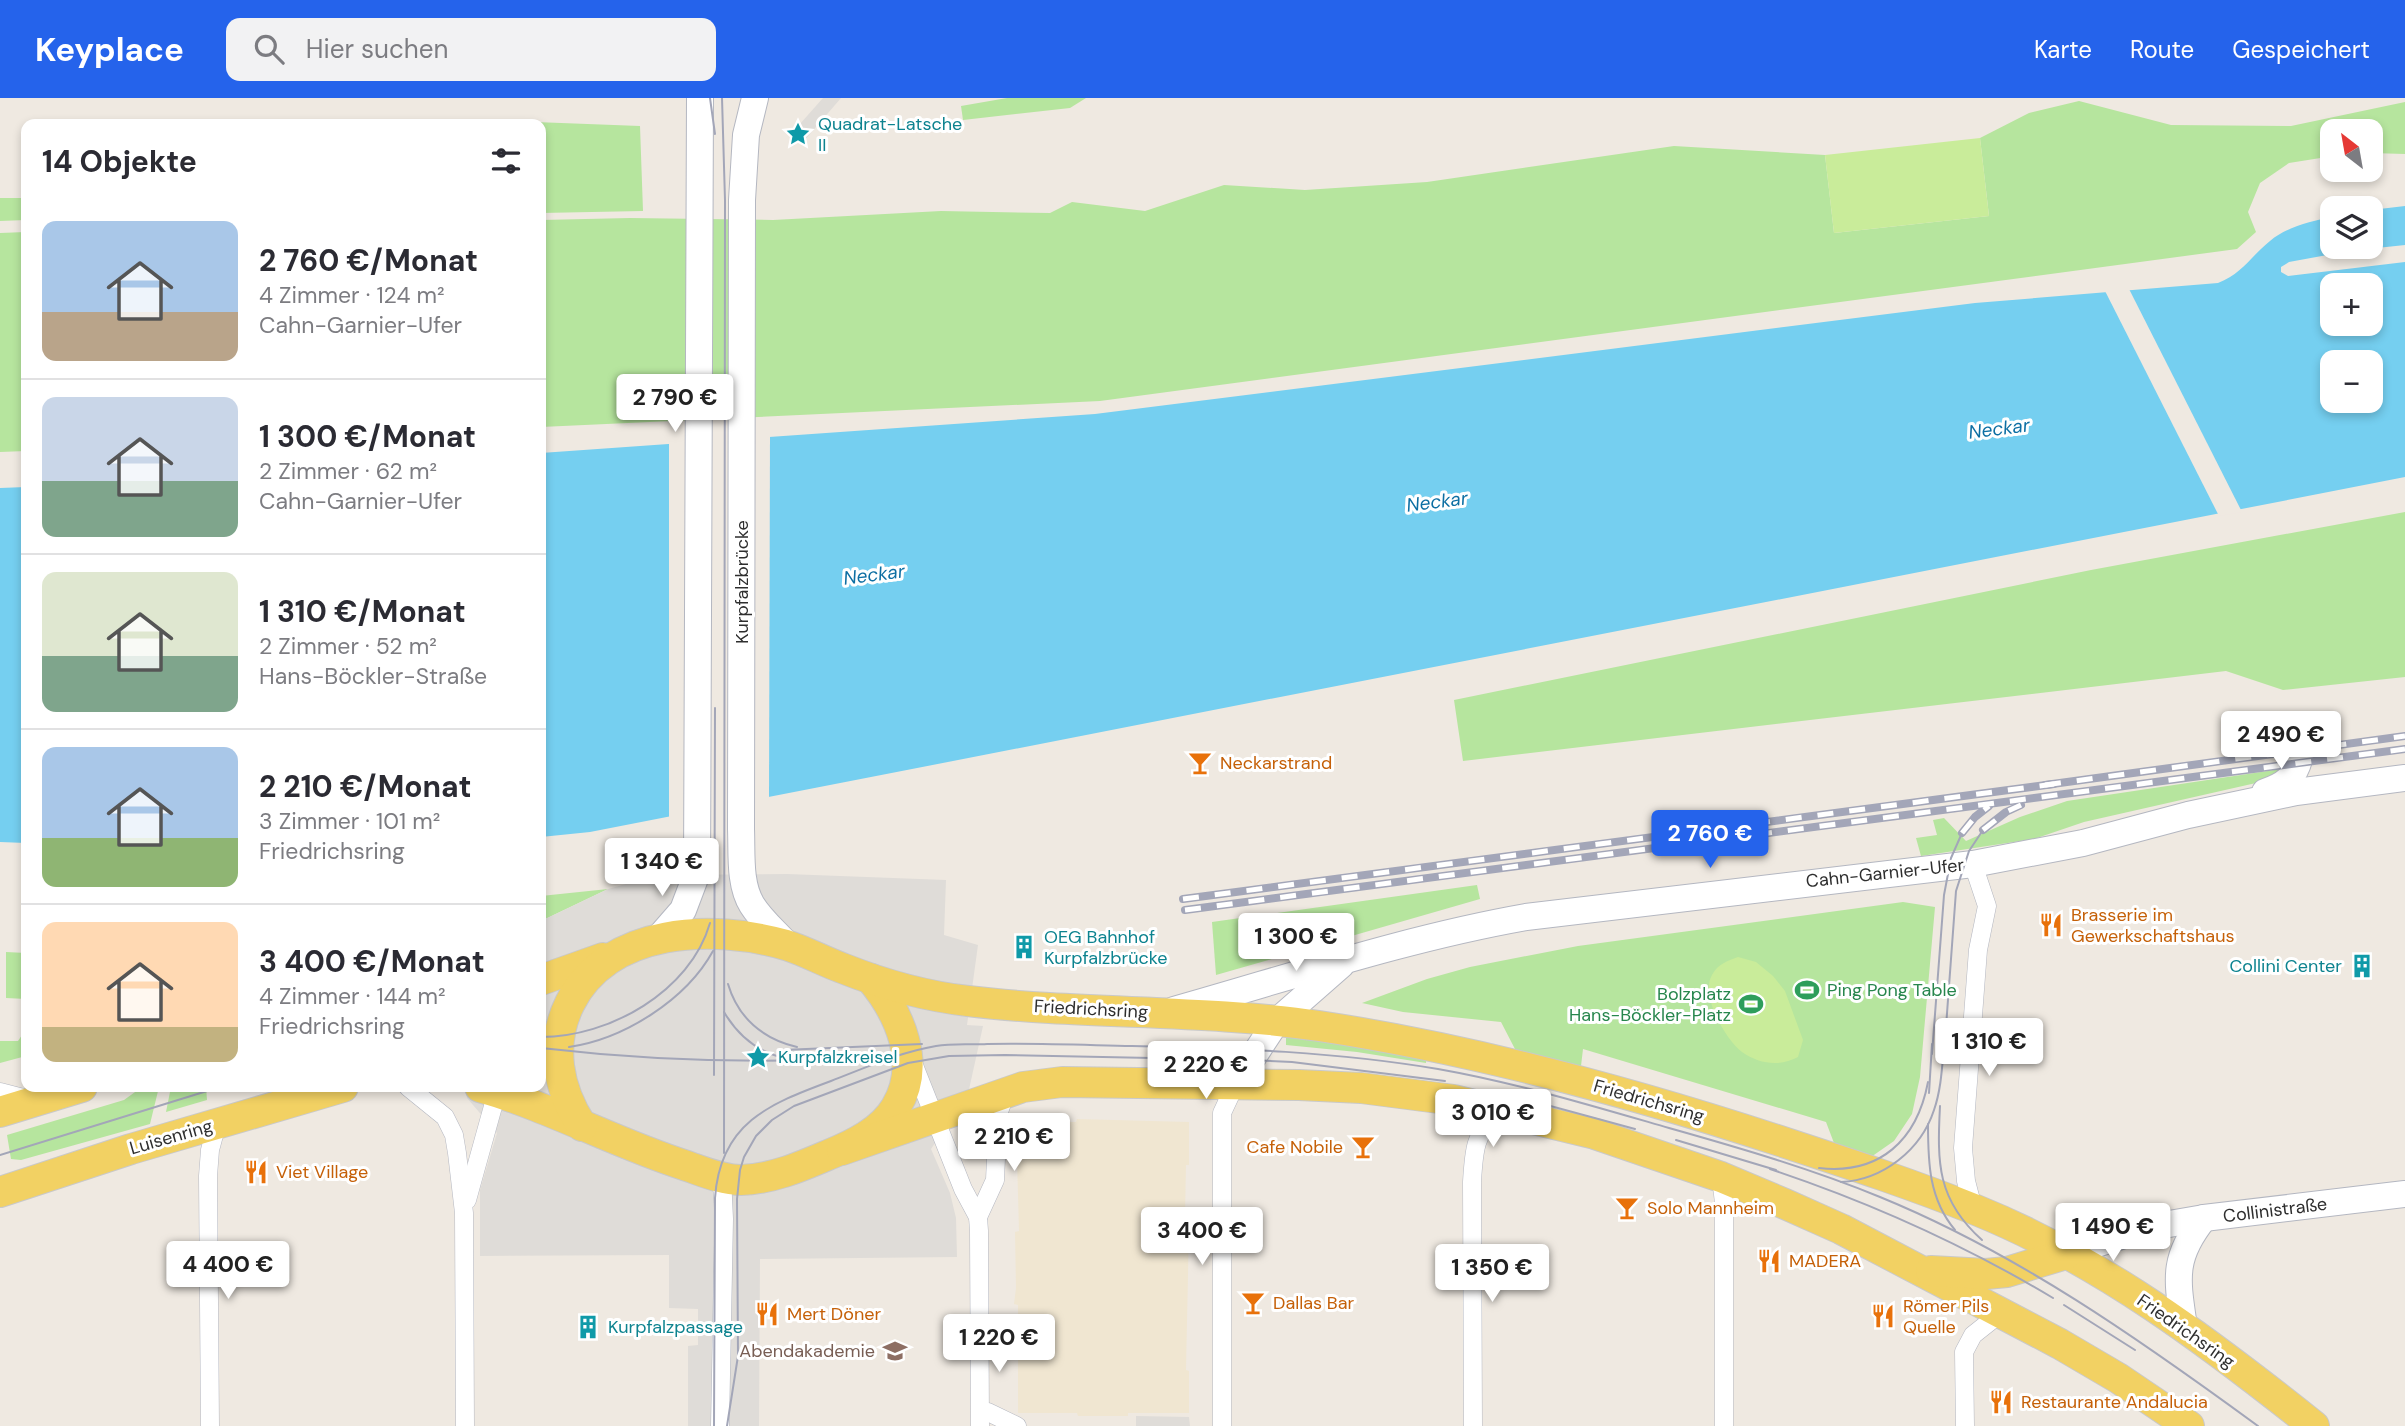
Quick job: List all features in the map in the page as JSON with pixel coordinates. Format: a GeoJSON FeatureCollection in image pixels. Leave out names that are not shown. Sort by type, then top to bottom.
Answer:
{"type":"FeatureCollection","features":[{"type":"Feature","properties":{"kind":"main road"},"geometry":{"type":"LineString","coordinates":[[546,978],[656,941],[687,935],[720,934],[789,947],[871,979],[894,1012],[905,1044],[908,1071],[897,1105],[878,1128],[842,1150]]}},
{"type":"Feature","properties":{"kind":"main road"},"geometry":{"type":"LineString","coordinates":[[582,1126],[571,1109],[559,1070],[558,1050],[563,1018],[587,979],[608,960],[624,951]]}},
{"type":"Feature","properties":{"kind":"main road"},"geometry":{"type":"LineString","coordinates":[[546,992],[572,969]]}},
{"type":"Feature","properties":{"kind":"main road","name":"Friedrichsring"},"geometry":{"type":"LineString","coordinates":[[871,979],[931,996],[967,1001],[1315,1025],[1428,1045],[1549,1073],[1713,1119],[1973,1208],[2066,1254],[2118,1283],[2184,1327],[2314,1426]]}},
{"type":"Feature","properties":{"kind":"main road"},"geometry":{"type":"LineString","coordinates":[[501,1092],[654,1155],[738,1180],[762,1178],[789,1171],[842,1150],[938,1129],[1023,1087],[1062,1082],[1236,1083],[1361,1088],[1454,1100],[1595,1134],[1721,1177],[1841,1229],[2002,1312],[2118,1378],[2189,1426]]}},
{"type":"Feature","properties":{"kind":"main road"},"geometry":{"type":"LineString","coordinates":[[0,1112],[65,1092]]}},
{"type":"Feature","properties":{"kind":"main road","name":"Luisenring"},"geometry":{"type":"LineString","coordinates":[[0,1192],[66,1169],[326,1092]]}},
{"type":"Feature","properties":{"kind":"main road"},"geometry":{"type":"LineString","coordinates":[[0,1131],[34,1101]]}},
{"type":"Feature","properties":{"kind":"main road"},"geometry":{"type":"LineString","coordinates":[[1924,1271],[1986,1274],[2007,1272],[2066,1254]]}},
{"type":"Feature","properties":{"kind":"street"},"geometry":{"type":"LineString","coordinates":[[656,941],[682,910],[697,873],[700,98]]}},
{"type":"Feature","properties":{"kind":"street","name":"Kurpfalzbrücke"},"geometry":{"type":"LineString","coordinates":[[755,98],[746,135],[741,200],[741,829],[746,892],[753,906],[789,947]]}},
{"type":"Feature","properties":{"kind":"street","name":"Cahn-Garnier-Ufer"},"geometry":{"type":"LineString","coordinates":[[1162,1013],[1424,939],[1526,917],[1973,864],[2082,843],[2231,805],[2283,786],[2292,778],[2301,756],[2315,776],[2340,786],[2405,778]]}},
{"type":"Feature","properties":{"kind":"street"},"geometry":{"type":"LineString","coordinates":[[1973,864],[1987,906],[1978,950],[1963,1148],[1966,1181],[1973,1208]]}},
{"type":"Feature","properties":{"kind":"street"},"geometry":{"type":"LineString","coordinates":[[1222,1426],[1222,1113],[1236,1083],[1276,1022],[1348,960]]}},
{"type":"Feature","properties":{"kind":"street"},"geometry":{"type":"LineString","coordinates":[[905,1044],[963,1189],[978,1217],[984,1419],[1017,1426]]}},
{"type":"Feature","properties":{"kind":"street"},"geometry":{"type":"LineString","coordinates":[[0,1092],[34,1101]]}},
{"type":"Feature","properties":{"kind":"street"},"geometry":{"type":"LineString","coordinates":[[415,1092],[438,1109],[451,1126],[461,1177],[464,1213],[466,1426]]}},
{"type":"Feature","properties":{"kind":"street"},"geometry":{"type":"LineString","coordinates":[[464,1213],[491,1092]]}},
{"type":"Feature","properties":{"kind":"street"},"geometry":{"type":"LineString","coordinates":[[978,1217],[995,1180],[998,1115],[1005,1094]]}},
{"type":"Feature","properties":{"kind":"street"},"geometry":{"type":"LineString","coordinates":[[1473,1426],[1472,1170],[1474,1146],[1496,1109]]}},
{"type":"Feature","properties":{"kind":"street"},"geometry":{"type":"LineString","coordinates":[[210,1426],[208,1175],[210,1150],[217,1124]]}},
{"type":"Feature","properties":{"kind":"street"},"geometry":{"type":"LineString","coordinates":[[720,1426],[724,1213],[722,1177]]}},
{"type":"Feature","properties":{"kind":"street"},"geometry":{"type":"LineString","coordinates":[[1721,1177],[1724,1203],[1724,1426]]}},
{"type":"Feature","properties":{"kind":"street","name":"Collinistraße"},"geometry":{"type":"LineString","coordinates":[[2066,1254],[2146,1228],[2204,1218],[2405,1194]]}},
{"type":"Feature","properties":{"kind":"street"},"geometry":{"type":"LineString","coordinates":[[2184,1327],[2178,1287],[2180,1259],[2192,1234],[2204,1218]]}},
{"type":"Feature","properties":{"kind":"street"},"geometry":{"type":"LineString","coordinates":[[1965,1426],[1964,1352],[1973,1335],[2002,1312]]}},
{"type":"Feature","properties":{"kind":"shaded area"},"geometry":{"type":"Polygon","coordinates":[[[823,98],[841,98],[803,142],[792,133],[823,98]]]}},
{"type":"Feature","properties":{"kind":"shaded area","name":"Kurpfalzkreisel"},"geometry":{"type":"Polygon","coordinates":[[[787,874],[946,880],[944,935],[978,945],[967,1025],[983,1026],[968,1094],[931,1149],[950,1193],[956,1218],[957,1257],[760,1259],[759,1426],[688,1426],[688,1346],[698,1345],[698,1309],[669,1308],[669,1255],[480,1256],[480,1190],[497,1133],[467,1098],[465,1092],[546,1092],[546,919],[608,889],[658,875],[787,874]]]}},
{"type":"Feature","properties":{"kind":"shaded area"},"geometry":{"type":"Polygon","coordinates":[[[1077,1119],[1189,1122],[1185,1215],[1186,1226],[1189,1227],[1186,1370],[1189,1371],[1189,1413],[1078,1416],[1077,1413],[1018,1413],[1018,1305],[1014,1304],[1015,1232],[1019,1231],[1016,1122],[1076,1122],[1077,1119]]]}},
{"type":"Feature","properties":{"kind":"shaded area"},"geometry":{"type":"Polygon","coordinates":[[[1136,1416],[1189,1417],[1190,1426],[1136,1426],[1136,1416]]]}},
{"type":"Feature","properties":{"kind":"green space"},"geometry":{"type":"Polygon","coordinates":[[[1007,98],[1086,98],[1070,108],[963,120],[961,106],[1007,98]]]}},
{"type":"Feature","properties":{"kind":"green space"},"geometry":{"type":"Polygon","coordinates":[[[2079,101],[2171,125],[2291,126],[2320,120],[2320,158],[2289,163],[2260,183],[2248,212],[2256,232],[2237,249],[1100,401],[546,427],[546,220],[773,220],[941,211],[1050,213],[1072,202],[1145,211],[1224,185],[1305,190],[1427,182],[1674,146],[1825,155],[1834,233],[1989,216],[1980,138],[2029,113],[2079,101]]]}},
{"type":"Feature","properties":{"kind":"green space"},"geometry":{"type":"Polygon","coordinates":[[[2405,102],[2405,154],[2384,153],[2384,119],[2324,119],[2405,102]]]}},
{"type":"Feature","properties":{"kind":"green space"},"geometry":{"type":"Polygon","coordinates":[[[546,122],[640,126],[643,211],[546,213],[546,122]]]}},
{"type":"Feature","properties":{"kind":"green space"},"geometry":{"type":"Polygon","coordinates":[[[1980,138],[1989,216],[1834,233],[1825,155],[1980,138]]]}},
{"type":"Feature","properties":{"kind":"green space"},"geometry":{"type":"Polygon","coordinates":[[[0,198],[21,198],[21,220],[0,221],[0,198]]]}},
{"type":"Feature","properties":{"kind":"green space"},"geometry":{"type":"Polygon","coordinates":[[[21,232],[21,451],[0,452],[0,233],[21,232]]]}},
{"type":"Feature","properties":{"kind":"green space"},"geometry":{"type":"Polygon","coordinates":[[[2405,512],[2405,677],[2283,690],[2226,671],[1463,761],[1454,700],[2091,570],[2405,512]]]}},
{"type":"Feature","properties":{"kind":"green space"},"geometry":{"type":"Polygon","coordinates":[[[2281,769],[2278,778],[2084,822],[2034,839],[1921,856],[1916,838],[1937,835],[1933,820],[1944,818],[1966,841],[2020,817],[2067,801],[2281,769]]]}},
{"type":"Feature","properties":{"kind":"green space"},"geometry":{"type":"Polygon","coordinates":[[[1477,885],[1480,899],[1216,975],[1212,922],[1477,885]]]}},
{"type":"Feature","properties":{"kind":"green space"},"geometry":{"type":"Polygon","coordinates":[[[608,889],[546,919],[546,895],[608,889]]]}},
{"type":"Feature","properties":{"kind":"green space"},"geometry":{"type":"Polygon","coordinates":[[[1903,902],[1935,907],[1920,1077],[1912,1114],[1894,1141],[1871,1157],[1834,1143],[1826,1122],[1583,1049],[1581,1066],[1516,1051],[1501,1022],[1403,1012],[1362,1003],[1427,979],[1470,967],[1578,946],[1903,902]]]}},
{"type":"Feature","properties":{"kind":"green space"},"geometry":{"type":"Polygon","coordinates":[[[6,952],[21,953],[21,999],[6,998],[6,952]]]}},
{"type":"Feature","properties":{"kind":"green space","name":"Bolzplatz Hans-Böckler-Platz"},"geometry":{"type":"Polygon","coordinates":[[[1738,957],[1756,962],[1773,976],[1785,991],[1803,1040],[1798,1057],[1777,1063],[1755,1059],[1735,1046],[1722,1027],[1712,1005],[1709,984],[1717,968],[1738,957]]]}},
{"type":"Feature","properties":{"kind":"green space"},"geometry":{"type":"Polygon","coordinates":[[[1289,1034],[1426,1059],[1426,1063],[1357,1052],[1286,1045],[1289,1034]]]}},
{"type":"Feature","properties":{"kind":"green space"},"geometry":{"type":"Polygon","coordinates":[[[21,1036],[21,1057],[0,1063],[0,1041],[18,1041],[21,1036]]]}},
{"type":"Feature","properties":{"kind":"green space"},"geometry":{"type":"Polygon","coordinates":[[[135,1092],[158,1092],[150,1124],[21,1160],[11,1159],[7,1135],[124,1100],[135,1092]]]}},
{"type":"Feature","properties":{"kind":"green space"},"geometry":{"type":"Polygon","coordinates":[[[170,1092],[206,1092],[207,1100],[166,1112],[170,1092]]]}},
{"type":"Feature","properties":{"kind":"water"},"geometry":{"type":"Polygon","coordinates":[[[2405,206],[2405,245],[2383,247],[2383,209],[2405,206]]]}},
{"type":"Feature","properties":{"kind":"water","name":"Neckar"},"geometry":{"type":"Polygon","coordinates":[[[2320,220],[2320,256],[2289,262],[2281,267],[2281,272],[2288,276],[2405,262],[2405,477],[590,832],[546,836],[546,453],[1095,414],[1975,303],[2218,283],[2240,270],[2277,236],[2320,220]]]}},
{"type":"Feature","properties":{"kind":"water"},"geometry":{"type":"Polygon","coordinates":[[[21,487],[21,843],[0,842],[0,488],[21,487]]]}},
{"type":"Feature","properties":{"kind":"pier"},"geometry":{"type":"Polygon","coordinates":[[[2128,287],[2242,512],[2219,516],[2104,289],[2128,287]]]}},
{"type":"Feature","properties":{"kind":"pier"},"geometry":{"type":"Polygon","coordinates":[[[770,433],[769,800],[669,820],[669,440],[770,433]]]}},
{"type":"Feature","properties":{"kind":"tram line"},"geometry":{"type":"LineString","coordinates":[[710,98],[715,134]]}},
{"type":"Feature","properties":{"kind":"tram line"},"geometry":{"type":"LineString","coordinates":[[722,98],[725,200],[724,1153]]}},
{"type":"Feature","properties":{"kind":"tram line"},"geometry":{"type":"LineString","coordinates":[[714,1075],[715,708]]}},
{"type":"Feature","properties":{"kind":"tram line"},"geometry":{"type":"LineString","coordinates":[[1944,1054],[1956,891],[1969,851],[1983,830]]}},
{"type":"Feature","properties":{"kind":"tram line"},"geometry":{"type":"LineString","coordinates":[[1932,1054],[1944,895],[1951,858],[1962,833]]}},
{"type":"Feature","properties":{"kind":"tram line"},"geometry":{"type":"LineString","coordinates":[[546,1037],[593,1029],[644,1006],[685,970],[700,948],[710,923]]}},
{"type":"Feature","properties":{"kind":"tram line"},"geometry":{"type":"LineString","coordinates":[[569,1047],[611,1036],[652,1014],[687,986],[713,951]]}},
{"type":"Feature","properties":{"kind":"tram line"},"geometry":{"type":"LineString","coordinates":[[728,984],[745,1017],[773,1039],[797,1047]]}},
{"type":"Feature","properties":{"kind":"tram line"},"geometry":{"type":"LineString","coordinates":[[724,1012],[748,1040],[780,1057]]}},
{"type":"Feature","properties":{"kind":"tram line"},"geometry":{"type":"LineString","coordinates":[[783,1050],[922,1044]]}},
{"type":"Feature","properties":{"kind":"tram line"},"geometry":{"type":"LineString","coordinates":[[714,1426],[715,1198],[719,1172],[727,1151],[738,1134],[752,1120],[787,1098],[896,1056],[955,1044],[1247,1050],[1400,1063],[1526,1088],[1749,1151],[1880,1197],[1980,1244],[2122,1330],[2258,1426]]}},
{"type":"Feature","properties":{"kind":"tram line"},"geometry":{"type":"LineString","coordinates":[[1929,1093],[1932,1044]]}},
{"type":"Feature","properties":{"kind":"tram line"},"geometry":{"type":"LineString","coordinates":[[1841,1182],[1871,1176],[1885,1169],[1910,1150],[1920,1138],[1936,1102],[1944,1046]]}},
{"type":"Feature","properties":{"kind":"tram line"},"geometry":{"type":"LineString","coordinates":[[546,1048],[710,1060],[880,1057]]}},
{"type":"Feature","properties":{"kind":"tram line"},"geometry":{"type":"LineString","coordinates":[[727,1426],[738,1356],[737,1199],[740,1170],[756,1136],[772,1120],[794,1106],[908,1063],[949,1056],[1292,1062],[1445,1081]]}},
{"type":"Feature","properties":{"kind":"tram line"},"geometry":{"type":"LineString","coordinates":[[1819,1168],[1860,1166],[1892,1149],[1905,1137],[1915,1121],[1928,1082]]}},
{"type":"Feature","properties":{"kind":"tram line"},"geometry":{"type":"LineString","coordinates":[[0,1155],[204,1092]]}},
{"type":"Feature","properties":{"kind":"tram line"},"geometry":{"type":"LineString","coordinates":[[1503,1093],[1635,1129]]}},
{"type":"Feature","properties":{"kind":"tram line"},"geometry":{"type":"LineString","coordinates":[[1940,1106],[1940,1163],[1948,1195],[1967,1225],[1982,1240]]}},
{"type":"Feature","properties":{"kind":"tram line"},"geometry":{"type":"LineString","coordinates":[[1928,1124],[1930,1167],[1935,1193],[1946,1218],[1955,1230]]}},
{"type":"Feature","properties":{"kind":"tram line"},"geometry":{"type":"LineString","coordinates":[[1676,1140],[1776,1170]]}},
{"type":"Feature","properties":{"kind":"tram line"},"geometry":{"type":"LineString","coordinates":[[1770,1169],[1843,1195],[1915,1226],[1985,1260],[2053,1298]]}},
{"type":"Feature","properties":{"kind":"tram line"},"geometry":{"type":"LineString","coordinates":[[2064,1305],[2135,1350]]}},
{"type":"Feature","properties":{"kind":"railway"},"geometry":{"type":"LineString","coordinates":[[2045,785],[2405,736]]}},
{"type":"Feature","properties":{"kind":"railway"},"geometry":{"type":"LineString","coordinates":[[1185,910],[2405,749]]}},
{"type":"Feature","properties":{"kind":"railway"},"geometry":{"type":"LineString","coordinates":[[1183,899],[2054,784]]}},
{"type":"Feature","properties":{"kind":"railway"},"geometry":{"type":"LineString","coordinates":[[1983,830],[2006,812],[2021,805]]}},
{"type":"Feature","properties":{"kind":"railway"},"geometry":{"type":"LineString","coordinates":[[1962,833],[1975,817],[1989,806]]}},
{"type":"Feature","properties":{"kind":"place","name":"Quadrat-Latsche II"},"geometry":{"type":"Point","coordinates":[798,134]}},
{"type":"Feature","properties":{"kind":"place","name":"Neckarstrand"},"geometry":{"type":"Point","coordinates":[1200,763]}},
{"type":"Feature","properties":{"kind":"place","name":"Brasserie im Gewerkschaftshaus"},"geometry":{"type":"Point","coordinates":[2051,925]}},
{"type":"Feature","properties":{"kind":"place","name":"OEG Bahnhof Kurpfalzbrücke"},"geometry":{"type":"Point","coordinates":[1024,947]}},
{"type":"Feature","properties":{"kind":"place","name":"Collini Center"},"geometry":{"type":"Point","coordinates":[2362,966]}},
{"type":"Feature","properties":{"kind":"place","name":"Ping Pong Table"},"geometry":{"type":"Point","coordinates":[1807,990]}},
{"type":"Feature","properties":{"kind":"place","name":"Bolzplatz Hans-Böckler-Platz"},"geometry":{"type":"Point","coordinates":[1751,1004]}},
{"type":"Feature","properties":{"kind":"place","name":"Kurpfalzkreisel"},"geometry":{"type":"Point","coordinates":[758,1057]}},
{"type":"Feature","properties":{"kind":"place","name":"Cafe Nobile"},"geometry":{"type":"Point","coordinates":[1363,1147]}},
{"type":"Feature","properties":{"kind":"place","name":"Viet Village"},"geometry":{"type":"Point","coordinates":[256,1172]}},
{"type":"Feature","properties":{"kind":"place","name":"Solo Mannheim"},"geometry":{"type":"Point","coordinates":[1627,1208]}},
{"type":"Feature","properties":{"kind":"place","name":"MADERA"},"geometry":{"type":"Point","coordinates":[1769,1261]}},
{"type":"Feature","properties":{"kind":"place","name":"Dallas Bar"},"geometry":{"type":"Point","coordinates":[1253,1303]}},
{"type":"Feature","properties":{"kind":"place","name":"Mert Döner"},"geometry":{"type":"Point","coordinates":[767,1314]}},
{"type":"Feature","properties":{"kind":"place","name":"Römer Pils Quelle"},"geometry":{"type":"Point","coordinates":[1883,1316]}},
{"type":"Feature","properties":{"kind":"place","name":"Kurpfalzpassage"},"geometry":{"type":"Point","coordinates":[588,1327]}},
{"type":"Feature","properties":{"kind":"place","name":"Abendakademie"},"geometry":{"type":"Point","coordinates":[895,1351]}},
{"type":"Feature","properties":{"kind":"place","name":"Restaurante Andalucia"},"geometry":{"type":"Point","coordinates":[2001,1402]}}]}
